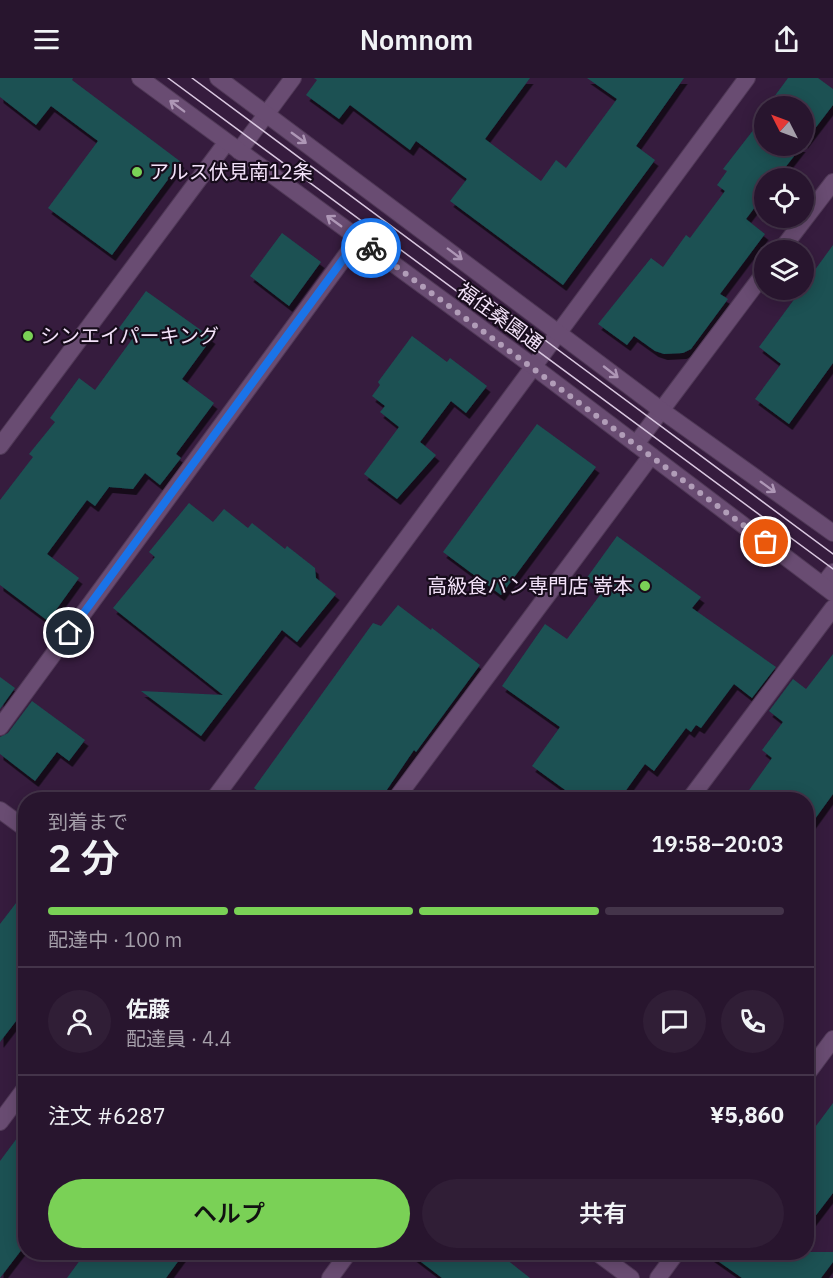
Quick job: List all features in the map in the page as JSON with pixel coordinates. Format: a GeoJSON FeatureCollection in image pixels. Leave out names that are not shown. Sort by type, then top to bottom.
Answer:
{"type":"FeatureCollection","features":[{"type":"Feature","properties":{"kind":"street","name":"福住桑園通"},"geometry":{"type":"LineString","coordinates":[[140,78],[651,456],[830,583]]}},
{"type":"Feature","properties":{"kind":"street","name":"福住桑園通"},"geometry":{"type":"LineString","coordinates":[[218,78],[661,410],[833,533]]}},
{"type":"Feature","properties":{"kind":"street"},"geometry":{"type":"LineString","coordinates":[[0,446],[233,147],[266,114],[293,78]]}},
{"type":"Feature","properties":{"kind":"street"},"geometry":{"type":"LineString","coordinates":[[219,792],[747,78]]}},
{"type":"Feature","properties":{"kind":"street"},"geometry":{"type":"LineString","coordinates":[[789,240],[833,182]]}},
{"type":"Feature","properties":{"kind":"street"},"geometry":{"type":"LineString","coordinates":[[0,727],[358,239]]}},
{"type":"Feature","properties":{"kind":"street"},"geometry":{"type":"LineString","coordinates":[[636,444],[754,287]]}},
{"type":"Feature","properties":{"kind":"street"},"geometry":{"type":"LineString","coordinates":[[401,792],[651,456]]}},
{"type":"Feature","properties":{"kind":"street"},"geometry":{"type":"LineString","coordinates":[[695,792],[833,608]]}},
{"type":"Feature","properties":{"kind":"street"},"geometry":{"type":"LineString","coordinates":[[0,810],[18,823]]}},
{"type":"Feature","properties":{"kind":"street"},"geometry":{"type":"LineString","coordinates":[[814,1065],[833,1039]]}},
{"type":"Feature","properties":{"kind":"street"},"geometry":{"type":"LineString","coordinates":[[0,1122],[18,1098]]}},
{"type":"Feature","properties":{"kind":"street"},"geometry":{"type":"LineString","coordinates":[[330,1278],[343,1260]]}},
{"type":"Feature","properties":{"kind":"street"},"geometry":{"type":"LineString","coordinates":[[607,1260],[631,1278]]}},
{"type":"Feature","properties":{"kind":"street"},"geometry":{"type":"LineString","coordinates":[[658,1278],[671,1260]]}},
{"type":"Feature","properties":{"kind":"building","name":"アルス伏見南12条"},"geometry":{"type":"Polygon","coordinates":[[[0,78],[73,78],[72,80],[181,162],[112,255],[48,208],[98,141],[51,106],[36,125],[0,97],[0,78]]]}},
{"type":"Feature","properties":{"kind":"building"},"geometry":{"type":"Polygon","coordinates":[[[314,78],[530,78],[485,139],[541,181],[556,160],[566,168],[617,99],[587,78],[684,78],[636,146],[655,160],[563,285],[450,201],[467,179],[416,141],[410,150],[350,105],[339,119],[306,95],[317,80],[314,78]]]}},
{"type":"Feature","properties":{"kind":"building"},"geometry":{"type":"Polygon","coordinates":[[[788,78],[818,78],[833,89],[833,105],[814,130],[814,96],[775,96],[788,78]]]}},
{"type":"Feature","properties":{"kind":"building"},"geometry":{"type":"Polygon","coordinates":[[[754,129],[754,156],[794,156],[785,168],[754,168],[754,208],[746,219],[754,228],[765,234],[760,240],[754,240],[754,249],[720,294],[728,299],[691,349],[683,353],[664,354],[655,351],[634,336],[627,345],[598,324],[651,258],[663,267],[686,235],[690,238],[725,191],[717,185],[727,171],[723,169],[754,129]]]}},
{"type":"Feature","properties":{"kind":"building"},"geometry":{"type":"Polygon","coordinates":[[[282,233],[321,262],[289,306],[250,276],[282,233]]]}},
{"type":"Feature","properties":{"kind":"building"},"geometry":{"type":"Polygon","coordinates":[[[833,245],[833,363],[789,424],[755,399],[781,364],[759,347],[794,300],[814,300],[814,271],[833,245]]]}},
{"type":"Feature","properties":{"kind":"building"},"geometry":{"type":"Polygon","coordinates":[[[146,291],[212,338],[182,379],[214,403],[176,454],[181,458],[160,485],[145,473],[133,489],[109,487],[95,506],[87,500],[47,554],[79,578],[48,621],[0,585],[0,500],[33,457],[29,454],[55,422],[50,418],[79,378],[95,390],[133,338],[119,328],[146,291]]]}},
{"type":"Feature","properties":{"kind":"building"},"geometry":{"type":"Polygon","coordinates":[[[412,336],[447,362],[450,358],[487,386],[466,413],[451,401],[420,442],[436,455],[397,499],[364,474],[399,427],[380,412],[385,406],[372,396],[380,385],[378,382],[412,336]]]}},
{"type":"Feature","properties":{"kind":"building"},"geometry":{"type":"Polygon","coordinates":[[[537,424],[596,467],[501,595],[443,552],[537,424]]]}},
{"type":"Feature","properties":{"kind":"building"},"geometry":{"type":"Polygon","coordinates":[[[189,503],[213,522],[224,509],[248,528],[252,523],[285,549],[287,546],[315,568],[316,578],[336,594],[297,642],[282,630],[201,736],[141,691],[223,695],[113,608],[155,557],[149,552],[189,503]]]}},
{"type":"Feature","properties":{"kind":"building"},"geometry":{"type":"Polygon","coordinates":[[[617,536],[701,597],[692,608],[776,667],[752,698],[734,684],[701,728],[696,725],[691,732],[686,728],[654,771],[645,764],[625,792],[568,792],[532,766],[560,727],[502,686],[545,624],[567,639],[603,591],[586,579],[617,536]]]}},
{"type":"Feature","properties":{"kind":"building"},"geometry":{"type":"Polygon","coordinates":[[[398,605],[480,665],[416,752],[414,750],[385,792],[259,792],[254,788],[373,623],[381,626],[398,605]]]}},
{"type":"Feature","properties":{"kind":"building"},"geometry":{"type":"Polygon","coordinates":[[[833,654],[833,794],[814,820],[814,792],[748,792],[772,758],[762,750],[783,722],[769,711],[793,679],[806,689],[833,654]]]}},
{"type":"Feature","properties":{"kind":"building"},"geometry":{"type":"Polygon","coordinates":[[[0,677],[15,688],[0,709],[0,677]]]}},
{"type":"Feature","properties":{"kind":"building"},"geometry":{"type":"Polygon","coordinates":[[[32,701],[85,740],[69,761],[57,752],[35,781],[0,754],[0,737],[8,733],[32,701]]]}},
{"type":"Feature","properties":{"kind":"building"},"geometry":{"type":"Polygon","coordinates":[[[18,900],[18,1018],[0,1042],[0,924],[18,900]]]}},
{"type":"Feature","properties":{"kind":"building"},"geometry":{"type":"Polygon","coordinates":[[[833,1103],[833,1193],[814,1218],[814,1129],[833,1103]]]}},
{"type":"Feature","properties":{"kind":"building"},"geometry":{"type":"Polygon","coordinates":[[[18,1137],[18,1254],[0,1278],[0,1161],[18,1137]]]}},
{"type":"Feature","properties":{"kind":"building"},"geometry":{"type":"Polygon","coordinates":[[[814,1252],[833,1252],[833,1262],[821,1278],[742,1278],[716,1260],[814,1260],[814,1252]]]}},
{"type":"Feature","properties":{"kind":"building"},"geometry":{"type":"Polygon","coordinates":[[[80,1260],[179,1260],[166,1278],[67,1278],[80,1260]]]}},
{"type":"Feature","properties":{"kind":"building"},"geometry":{"type":"Polygon","coordinates":[[[418,1260],[507,1260],[530,1278],[442,1278],[418,1260]]]}},
{"type":"Feature","properties":{"kind":"tram line"},"geometry":{"type":"LineString","coordinates":[[168,78],[833,569]]}},
{"type":"Feature","properties":{"kind":"tram line"},"geometry":{"type":"LineString","coordinates":[[192,78],[833,554]]}},
{"type":"Feature","properties":{"kind":"way so far"},"geometry":{"type":"LineString","coordinates":[[371,248],[766,542]]}},
{"type":"Feature","properties":{"kind":"place","name":"アルス伏見南12条"},"geometry":{"type":"Point","coordinates":[137,172]}},
{"type":"Feature","properties":{"kind":"place","name":"シンエイパーキング"},"geometry":{"type":"Point","coordinates":[28,336]}},
{"type":"Feature","properties":{"kind":"place","name":"高級食パン専門店 嵜本"},"geometry":{"type":"Point","coordinates":[645,586]}},
{"type":"Feature","properties":{"kind":"route"},"geometry":{"type":"LineString","coordinates":[[69,633],[358,239],[371,248]]}}]}
